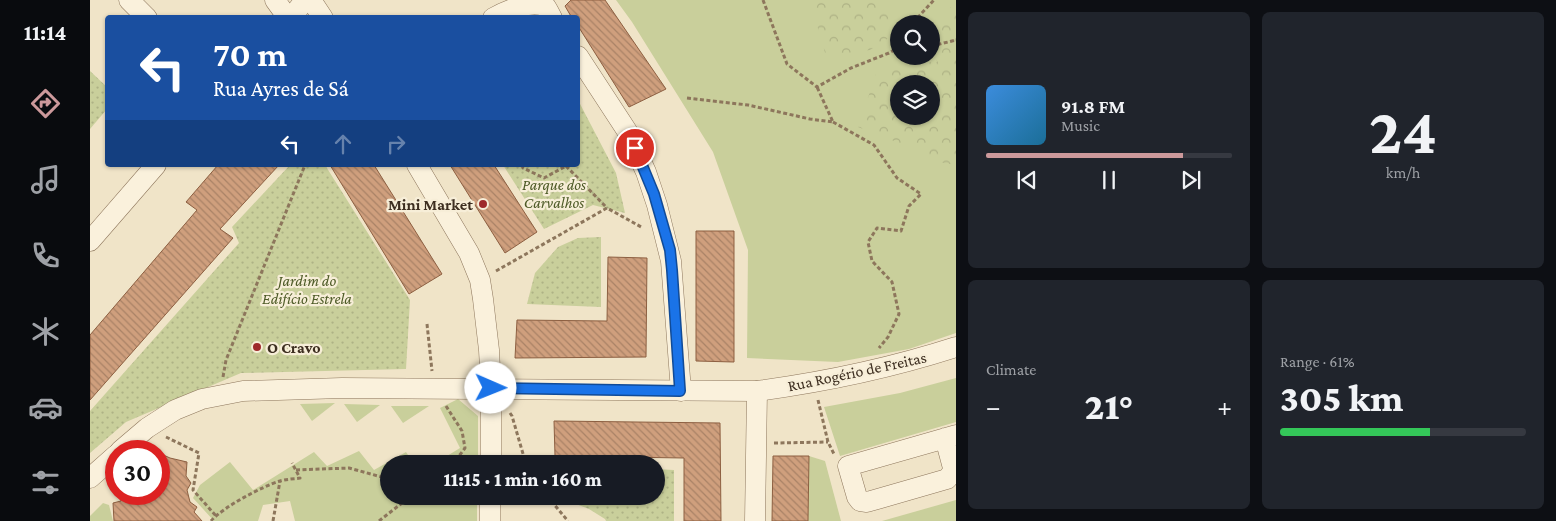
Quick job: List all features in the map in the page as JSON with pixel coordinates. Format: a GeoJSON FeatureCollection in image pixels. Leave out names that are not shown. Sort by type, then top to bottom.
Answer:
{"type":"FeatureCollection","features":[{"type":"Feature","properties":{"kind":"street"},"geometry":{"type":"LineString","coordinates":[[130,0],[144,15]]}},
{"type":"Feature","properties":{"kind":"street"},"geometry":{"type":"LineString","coordinates":[[275,0],[287,15]]}},
{"type":"Feature","properties":{"kind":"street"},"geometry":{"type":"LineString","coordinates":[[292,15],[305,0]]}},
{"type":"Feature","properties":{"kind":"street"},"geometry":{"type":"LineString","coordinates":[[311,0],[321,15]]}},
{"type":"Feature","properties":{"kind":"street"},"geometry":{"type":"LineString","coordinates":[[498,15],[522,2],[529,1],[538,2],[545,6],[550,15]]}},
{"type":"Feature","properties":{"kind":"street"},"geometry":{"type":"LineString","coordinates":[[580,59],[617,115],[639,156],[654,194],[667,241],[672,270],[680,391]]}},
{"type":"Feature","properties":{"kind":"street"},"geometry":{"type":"LineString","coordinates":[[90,241],[154,167]]}},
{"type":"Feature","properties":{"kind":"street"},"geometry":{"type":"LineString","coordinates":[[417,167],[469,253],[480,280],[491,388],[491,455]]}},
{"type":"Feature","properties":{"kind":"street","name":"Rua Rogério de Freitas"},"geometry":{"type":"LineString","coordinates":[[133,440],[168,414],[189,403],[219,394],[255,390],[491,388],[756,391],[814,383],[903,363],[956,347]]}},
{"type":"Feature","properties":{"kind":"street"},"geometry":{"type":"LineString","coordinates":[[755,521],[756,391]]}},
{"type":"Feature","properties":{"kind":"street"},"geometry":{"type":"LineString","coordinates":[[950,436],[953,466],[952,473],[947,478],[867,502],[860,501],[857,497],[848,466],[950,436]]}},
{"type":"Feature","properties":{"kind":"street"},"geometry":{"type":"LineString","coordinates":[[90,478],[105,465]]}},
{"type":"Feature","properties":{"kind":"street"},"geometry":{"type":"LineString","coordinates":[[490,505],[490,521]]}},
{"type":"Feature","properties":{"kind":"path"},"geometry":{"type":"LineString","coordinates":[[763,0],[787,64],[817,87],[833,122]]}},
{"type":"Feature","properties":{"kind":"path"},"geometry":{"type":"LineString","coordinates":[[920,15],[934,0]]}},
{"type":"Feature","properties":{"kind":"path"},"geometry":{"type":"LineString","coordinates":[[940,43],[956,40]]}},
{"type":"Feature","properties":{"kind":"path"},"geometry":{"type":"LineString","coordinates":[[817,87],[851,68],[890,52]]}},
{"type":"Feature","properties":{"kind":"path"},"geometry":{"type":"LineString","coordinates":[[687,98],[748,106],[833,122],[874,145],[898,178],[921,194],[909,206],[901,231],[877,228],[868,242],[872,261],[892,282],[898,314],[888,337],[876,353]]}},
{"type":"Feature","properties":{"kind":"path"},"geometry":{"type":"LineString","coordinates":[[219,394],[226,360],[304,167]]}},
{"type":"Feature","properties":{"kind":"path"},"geometry":{"type":"LineString","coordinates":[[523,167],[544,178],[564,167]]}},
{"type":"Feature","properties":{"kind":"path"},"geometry":{"type":"LineString","coordinates":[[567,167],[607,208],[667,241]]}},
{"type":"Feature","properties":{"kind":"path"},"geometry":{"type":"LineString","coordinates":[[480,280],[607,208]]}},
{"type":"Feature","properties":{"kind":"path"},"geometry":{"type":"LineString","coordinates":[[426,324],[434,389],[462,431],[465,448],[459,455]]}},
{"type":"Feature","properties":{"kind":"path"},"geometry":{"type":"LineString","coordinates":[[756,443],[828,442],[814,383]]}},
{"type":"Feature","properties":{"kind":"path"},"geometry":{"type":"LineString","coordinates":[[147,428],[199,453],[193,490],[216,516]]}},
{"type":"Feature","properties":{"kind":"path"},"geometry":{"type":"LineString","coordinates":[[212,521],[216,516],[248,495],[280,481],[300,478],[292,463]]}},
{"type":"Feature","properties":{"kind":"path"},"geometry":{"type":"LineString","coordinates":[[296,470],[349,468],[380,477]]}},
{"type":"Feature","properties":{"kind":"path"},"geometry":{"type":"LineString","coordinates":[[273,521],[280,481]]}},
{"type":"Feature","properties":{"kind":"path"},"geometry":{"type":"LineString","coordinates":[[379,521],[399,505]]}},
{"type":"Feature","properties":{"kind":"path"},"geometry":{"type":"LineString","coordinates":[[555,505],[568,521]]}},
{"type":"Feature","properties":{"kind":"green space"},"geometry":{"type":"Polygon","coordinates":[[[616,0],[956,0],[956,333],[909,349],[838,362],[747,358],[748,250],[713,152],[632,22],[616,0]]]}},
{"type":"Feature","properties":{"kind":"green space"},"geometry":{"type":"Polygon","coordinates":[[[815,0],[887,0],[891,15],[890,37],[870,50],[826,56],[812,8],[815,0]]]}},
{"type":"Feature","properties":{"kind":"green space"},"geometry":{"type":"Polygon","coordinates":[[[956,2],[956,165],[938,162],[912,148],[858,127],[877,71],[902,65],[940,65],[940,18],[956,2]]]}},
{"type":"Feature","properties":{"kind":"green space"},"geometry":{"type":"Polygon","coordinates":[[[90,71],[105,85],[105,111],[90,129],[90,71]]]}},
{"type":"Feature","properties":{"kind":"green space","name":"Parque dos Carvalhos"},"geometry":{"type":"Polygon","coordinates":[[[580,104],[616,173],[625,213],[593,205],[544,229],[504,167],[580,167],[580,104]]]}},
{"type":"Feature","properties":{"kind":"green space","name":"Jardim do Edifício Estrela"},"geometry":{"type":"Polygon","coordinates":[[[288,167],[326,167],[410,300],[406,369],[241,373],[126,422],[90,453],[90,411],[239,243],[232,227],[288,167]]]}},
{"type":"Feature","properties":{"kind":"green space"},"geometry":{"type":"Polygon","coordinates":[[[601,237],[601,307],[527,304],[535,273],[558,247],[578,238],[601,237]]]}},
{"type":"Feature","properties":{"kind":"green space"},"geometry":{"type":"Polygon","coordinates":[[[956,378],[956,422],[840,456],[824,407],[900,393],[956,378]]]}},
{"type":"Feature","properties":{"kind":"green space"},"geometry":{"type":"Polygon","coordinates":[[[458,399],[478,416],[478,455],[449,455],[460,448],[440,408],[458,399]]]}},
{"type":"Feature","properties":{"kind":"green space"},"geometry":{"type":"Polygon","coordinates":[[[335,403],[312,421],[300,404],[335,403]]]}},
{"type":"Feature","properties":{"kind":"green space"},"geometry":{"type":"Polygon","coordinates":[[[344,404],[380,405],[357,422],[344,404]]]}},
{"type":"Feature","properties":{"kind":"green space"},"geometry":{"type":"Polygon","coordinates":[[[391,406],[429,406],[403,423],[391,406]]]}},
{"type":"Feature","properties":{"kind":"green space"},"geometry":{"type":"Polygon","coordinates":[[[359,451],[374,470],[380,467],[380,505],[477,505],[477,521],[295,521],[290,501],[263,505],[258,521],[214,521],[193,498],[200,485],[230,462],[253,490],[314,452],[327,466],[359,451]]]}},
{"type":"Feature","properties":{"kind":"green space"},"geometry":{"type":"Polygon","coordinates":[[[809,456],[825,461],[841,521],[808,521],[809,456]]]}},
{"type":"Feature","properties":{"kind":"green space"},"geometry":{"type":"Polygon","coordinates":[[[665,470],[674,470],[674,521],[606,521],[589,509],[578,505],[665,505],[665,470]]]}},
{"type":"Feature","properties":{"kind":"green space"},"geometry":{"type":"Polygon","coordinates":[[[956,500],[956,521],[882,521],[956,500]]]}},
{"type":"Feature","properties":{"kind":"green space"},"geometry":{"type":"Polygon","coordinates":[[[103,503],[109,505],[113,521],[90,521],[90,516],[103,503]]]}},
{"type":"Feature","properties":{"kind":"building"},"geometry":{"type":"Polygon","coordinates":[[[571,0],[605,0],[666,89],[629,107],[580,29],[580,15],[570,15],[565,6],[571,0]]]}},
{"type":"Feature","properties":{"kind":"building"},"geometry":{"type":"Polygon","coordinates":[[[216,167],[277,167],[220,229],[233,238],[90,400],[90,335],[197,210],[186,202],[216,167]]]}},
{"type":"Feature","properties":{"kind":"building"},"geometry":{"type":"Polygon","coordinates":[[[331,167],[375,167],[442,274],[409,294],[331,167]]]}},
{"type":"Feature","properties":{"kind":"building"},"geometry":{"type":"Polygon","coordinates":[[[451,167],[495,167],[537,232],[505,253],[451,167]]]}},
{"type":"Feature","properties":{"kind":"building"},"geometry":{"type":"Polygon","coordinates":[[[696,231],[734,231],[734,362],[696,361],[696,231]]]}},
{"type":"Feature","properties":{"kind":"building"},"geometry":{"type":"Polygon","coordinates":[[[608,257],[647,258],[646,357],[515,358],[517,320],[607,321],[608,257]]]}},
{"type":"Feature","properties":{"kind":"building"},"geometry":{"type":"Polygon","coordinates":[[[554,421],[720,423],[721,521],[684,521],[684,458],[665,458],[665,455],[555,455],[554,421]]]}},
{"type":"Feature","properties":{"kind":"building"},"geometry":{"type":"Polygon","coordinates":[[[773,456],[809,456],[808,521],[772,521],[773,456]]]}},
{"type":"Feature","properties":{"kind":"building"},"geometry":{"type":"Polygon","coordinates":[[[170,458],[187,462],[186,476],[191,483],[187,490],[190,502],[197,507],[194,512],[202,521],[114,521],[113,505],[170,505],[170,458]]]}},
{"type":"Feature","properties":{"kind":"place","name":"Mini Market"},"geometry":{"type":"Point","coordinates":[483,204]}},
{"type":"Feature","properties":{"kind":"place","name":"O Cravo"},"geometry":{"type":"Point","coordinates":[257,347]}},
{"type":"Feature","properties":{"kind":"route"},"geometry":{"type":"LineString","coordinates":[[491,388],[680,391],[670,250],[654,194],[635,148]]}}]}
